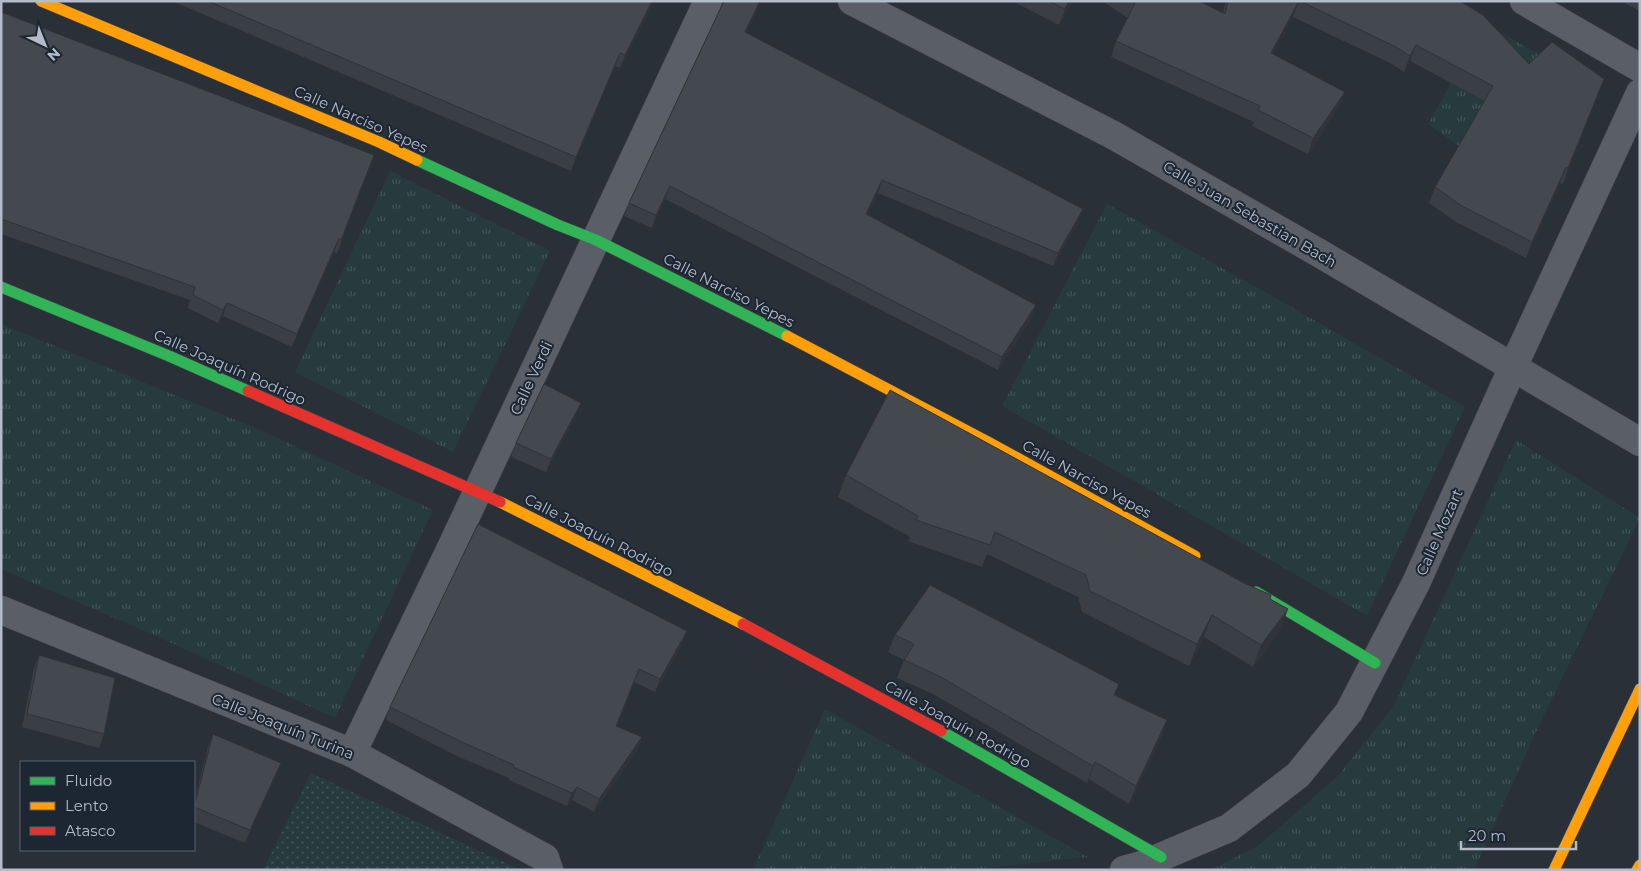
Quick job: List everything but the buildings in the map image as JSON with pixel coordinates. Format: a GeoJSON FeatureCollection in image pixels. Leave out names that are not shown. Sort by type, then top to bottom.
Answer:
{"type":"FeatureCollection","features":[{"type":"Feature","properties":{"kind":"street","name":"Calle Narciso Yepes"},"geometry":{"type":"LineString","coordinates":[[41,1],[379,142],[558,225],[596,240],[761,323],[990,443],[1206,563]]}},
{"type":"Feature","properties":{"kind":"street","name":"Calle Verdi"},"geometry":{"type":"LineString","coordinates":[[352,753],[708,1]]}},
{"type":"Feature","properties":{"kind":"street","name":"Calle Juan Sebastian Bach"},"geometry":{"type":"LineString","coordinates":[[852,1],[1113,135],[1320,253],[1640,442]]}},
{"type":"Feature","properties":{"kind":"street"},"geometry":{"type":"LineString","coordinates":[[1524,1],[1640,68]]}},
{"type":"Feature","properties":{"kind":"street","name":"Calle Mozart"},"geometry":{"type":"LineString","coordinates":[[1124,870],[1142,865],[1229,828],[1298,774],[1349,712],[1416,583],[1513,367],[1640,93]]}},
{"type":"Feature","properties":{"kind":"street","name":"Calle Joaquín Rodrigo"},"geometry":{"type":"LineString","coordinates":[[1,286],[168,356],[505,504],[773,640],[964,743],[1161,857]]}},
{"type":"Feature","properties":{"kind":"street"},"geometry":{"type":"LineString","coordinates":[[1248,588],[1375,663]]}},
{"type":"Feature","properties":{"kind":"street","name":"Calle Joaquín Turina"},"geometry":{"type":"LineString","coordinates":[[1,610],[352,753],[545,858],[549,870]]}},
{"type":"Feature","properties":{"kind":"street"},"geometry":{"type":"LineString","coordinates":[[1554,870],[1640,689]]}},
{"type":"Feature","properties":{"kind":"street"},"geometry":{"type":"LineString","coordinates":[[1637,870],[1640,865]]}},
{"type":"Feature","properties":{"kind":"green space"},"geometry":{"type":"Polygon","coordinates":[[[1484,24],[1547,58],[1459,146],[1428,124],[1484,24]]]}},
{"type":"Feature","properties":{"kind":"green space"},"geometry":{"type":"Polygon","coordinates":[[[390,171],[550,251],[453,452],[295,372],[390,171]]]}},
{"type":"Feature","properties":{"kind":"green space"},"geometry":{"type":"Polygon","coordinates":[[[1107,204],[1465,407],[1367,616],[1002,406],[1107,204]]]}},
{"type":"Feature","properties":{"kind":"green space"},"geometry":{"type":"Polygon","coordinates":[[[1,324],[260,430],[433,510],[335,718],[154,635],[1,569],[1,324]]]}},
{"type":"Feature","properties":{"kind":"green space"},"geometry":{"type":"Polygon","coordinates":[[[1516,440],[1640,518],[1534,736],[1474,870],[1210,870],[1258,846],[1337,777],[1393,707],[1516,440]]]}},
{"type":"Feature","properties":{"kind":"green space"},"geometry":{"type":"Polygon","coordinates":[[[825,709],[1088,857],[966,870],[753,870],[825,709]]]}},
{"type":"Feature","properties":{"kind":"green space"},"geometry":{"type":"Polygon","coordinates":[[[311,773],[521,870],[263,870],[311,773]]]}},
{"type":"Feature","properties":{"kind":"traffic: fast"},"geometry":{"type":"LineString","coordinates":[[417,160],[558,225],[596,240],[787,336]]}},
{"type":"Feature","properties":{"kind":"traffic: fast"},"geometry":{"type":"LineString","coordinates":[[1,287],[169,356],[248,391]]}},
{"type":"Feature","properties":{"kind":"traffic: fast"},"geometry":{"type":"LineString","coordinates":[[1256,592],[1375,663]]}},
{"type":"Feature","properties":{"kind":"traffic: fast"},"geometry":{"type":"LineString","coordinates":[[941,731],[1161,857]]}},
{"type":"Feature","properties":{"kind":"traffic: slow"},"geometry":{"type":"LineString","coordinates":[[41,1],[379,142],[417,160]]}},
{"type":"Feature","properties":{"kind":"traffic: slow"},"geometry":{"type":"LineString","coordinates":[[787,336],[990,443],[1195,556]]}},
{"type":"Feature","properties":{"kind":"traffic: slow"},"geometry":{"type":"LineString","coordinates":[[500,502],[743,624]]}},
{"type":"Feature","properties":{"kind":"traffic: slow"},"geometry":{"type":"LineString","coordinates":[[1554,870],[1640,689]]}},
{"type":"Feature","properties":{"kind":"traffic: slow"},"geometry":{"type":"LineString","coordinates":[[1637,870],[1640,865]]}},
{"type":"Feature","properties":{"kind":"traffic: jam"},"geometry":{"type":"LineString","coordinates":[[248,391],[500,502]]}},
{"type":"Feature","properties":{"kind":"traffic: jam"},"geometry":{"type":"LineString","coordinates":[[743,624],[941,731]]}}]}
